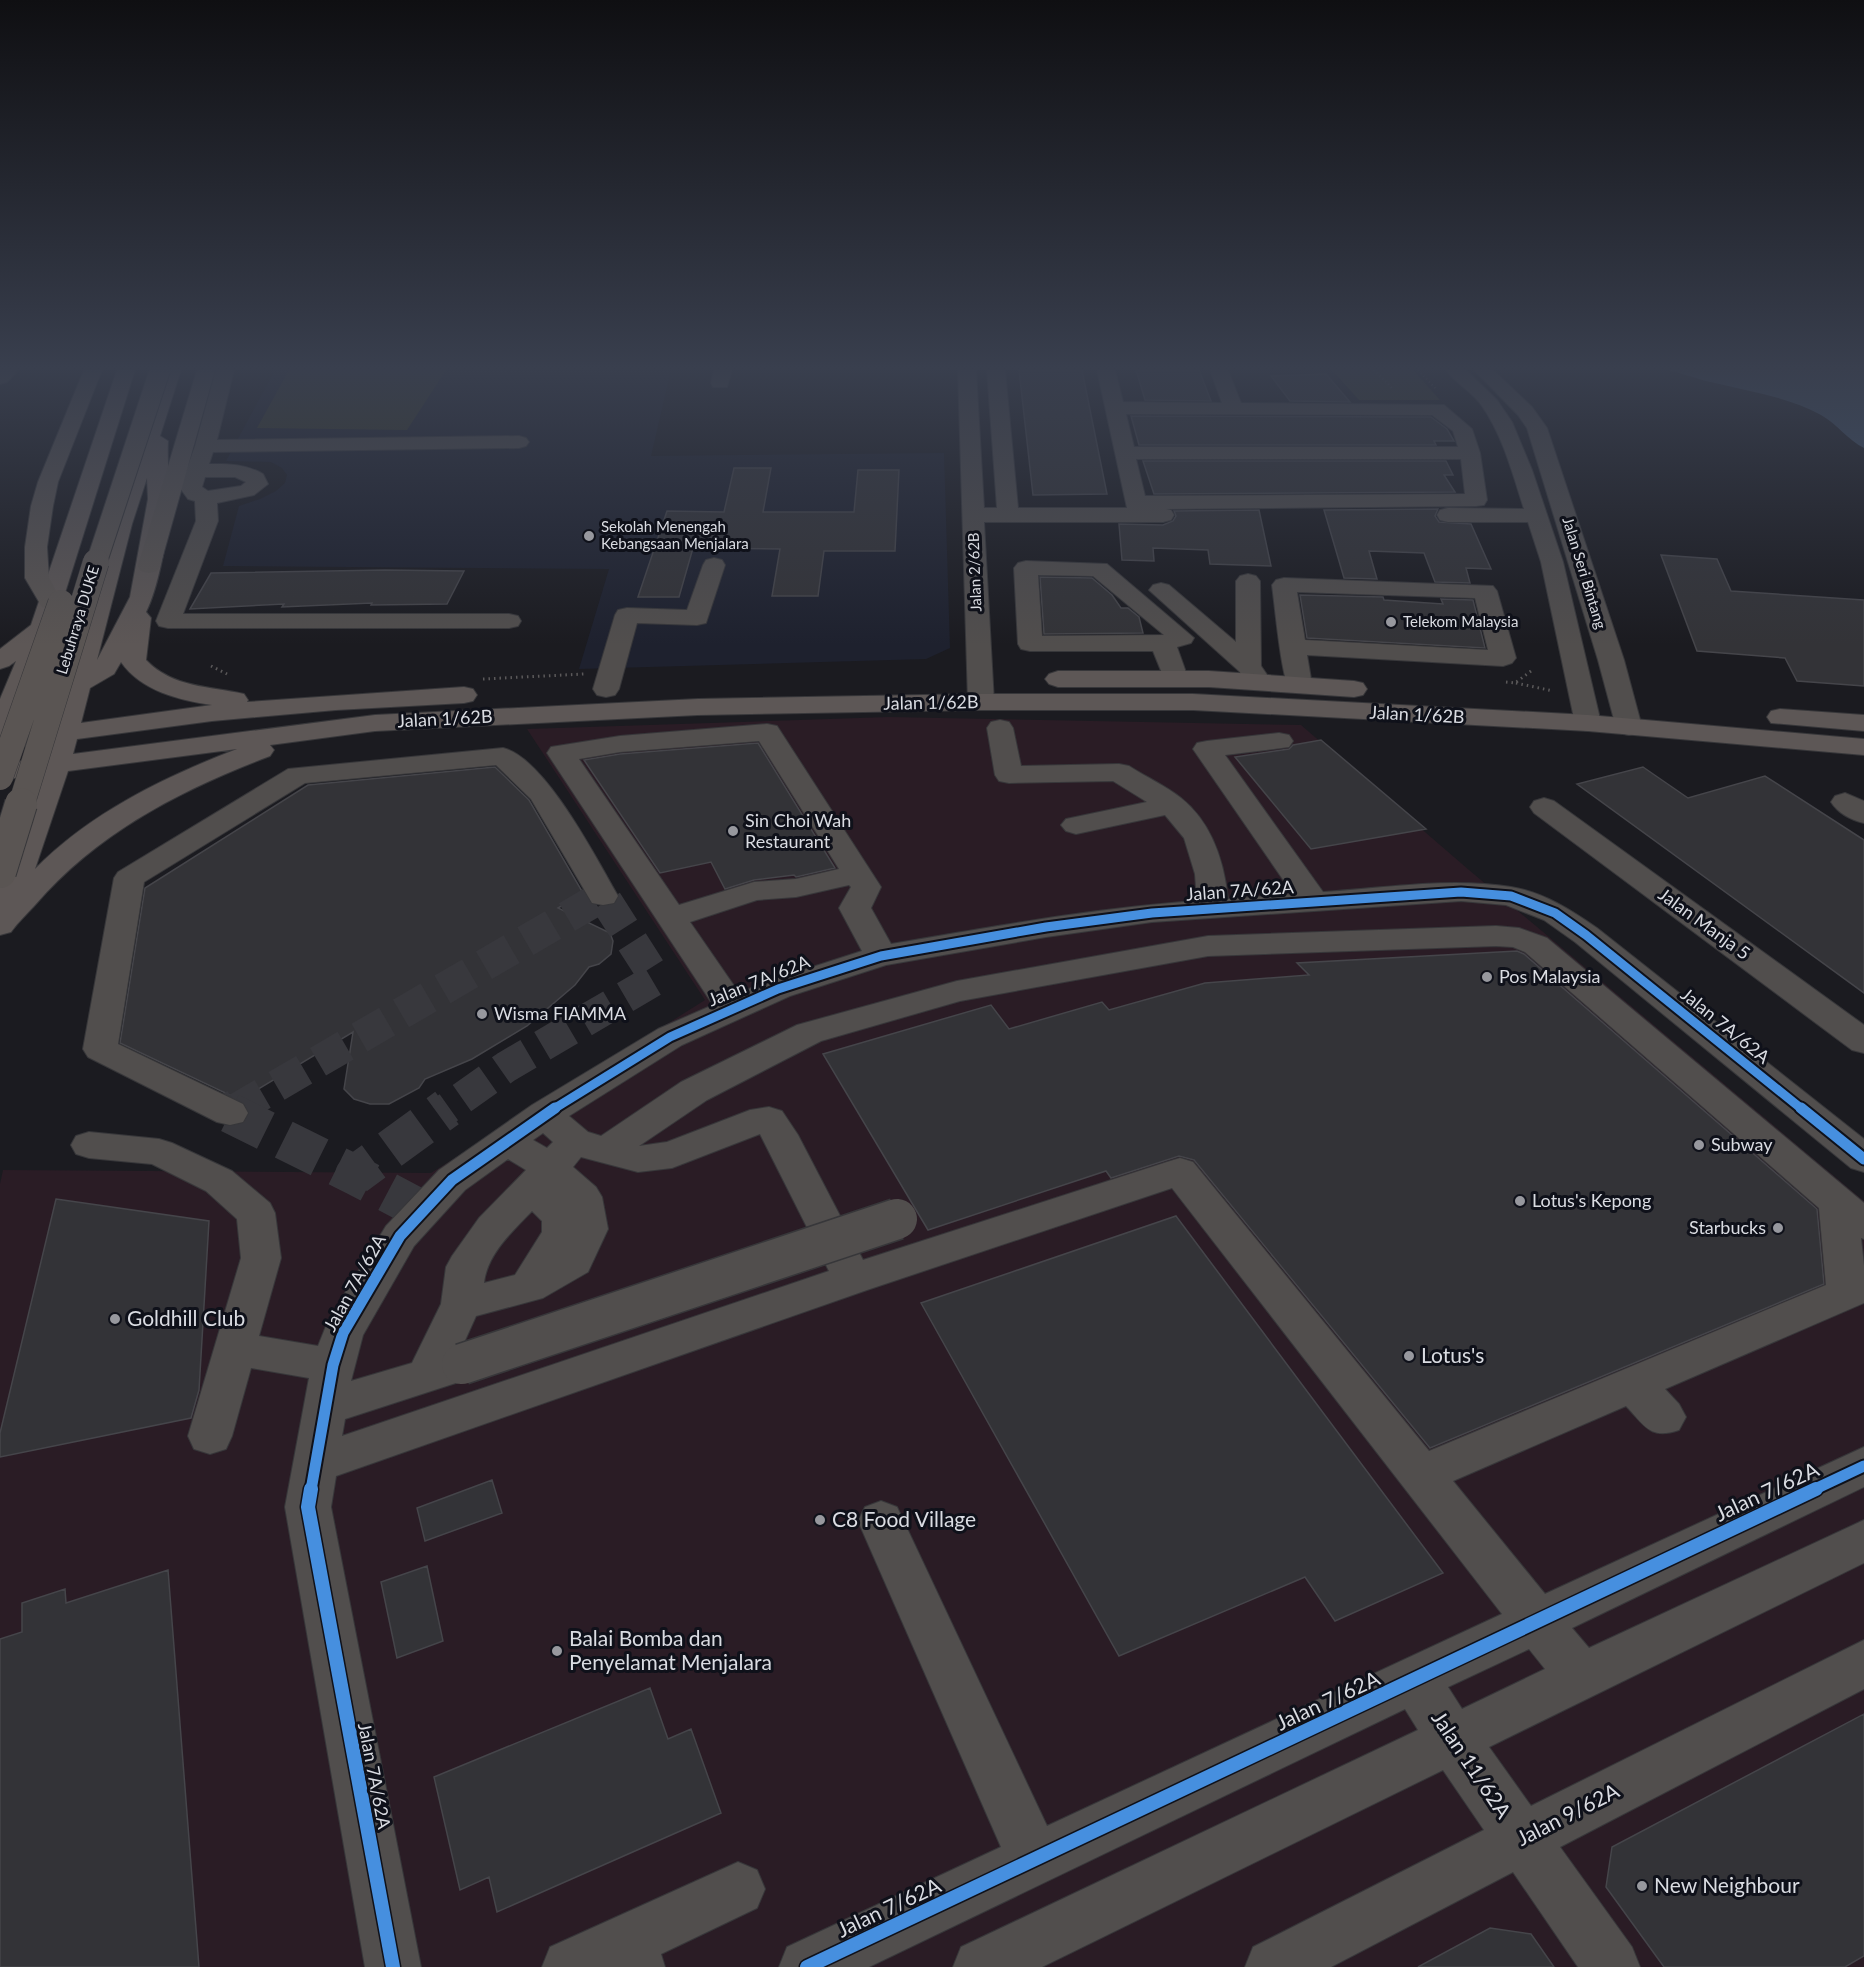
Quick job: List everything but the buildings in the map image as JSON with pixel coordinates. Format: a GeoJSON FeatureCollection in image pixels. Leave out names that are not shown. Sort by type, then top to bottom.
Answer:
{"type":"FeatureCollection","features":[{"type":"Feature","properties":{"kind":"highway"},"geometry":{"type":"LineString","coordinates":[[50,602],[37,579],[36,547],[42,506],[56,462]]}},
{"type":"Feature","properties":{"kind":"highway","name":"Lebuhraya DUKE"},"geometry":{"type":"LineString","coordinates":[[0,777],[109,462]]}},
{"type":"Feature","properties":{"kind":"highway","name":"Lebuhraya DUKE"},"geometry":{"type":"LineString","coordinates":[[0,872],[129,462]]}},
{"type":"Feature","properties":{"kind":"highway"},"geometry":{"type":"LineString","coordinates":[[149,566],[179,462]]}},
{"type":"Feature","properties":{"kind":"main road"},"geometry":{"type":"LineString","coordinates":[[0,731],[42,628],[96,462]]}},
{"type":"Feature","properties":{"kind":"main road"},"geometry":{"type":"LineString","coordinates":[[0,926],[56,765],[117,535],[141,462]]}},
{"type":"Feature","properties":{"kind":"main road"},"geometry":{"type":"LineString","coordinates":[[156,462],[159,498],[133,661],[140,670],[152,678],[191,692],[216,698],[341,714]]}},
{"type":"Feature","properties":{"kind":"main road"},"geometry":{"type":"LineString","coordinates":[[79,683],[105,669],[142,597]]}},
{"type":"Feature","properties":{"kind":"main road"},"geometry":{"type":"LineString","coordinates":[[0,662],[42,628]]}},
{"type":"Feature","properties":{"kind":"main road","name":"Jalan 1/62B"},"geometry":{"type":"LineString","coordinates":[[0,741],[212,713],[341,714],[698,707],[1254,674],[1299,685],[1585,715]]}},
{"type":"Feature","properties":{"kind":"main road","name":"Jalan 1/62B"},"geometry":{"type":"LineString","coordinates":[[0,772],[56,765],[341,714],[606,689],[981,691],[1193,702],[1864,723]]}},
{"type":"Feature","properties":{"kind":"main road"},"geometry":{"type":"LineString","coordinates":[[0,926],[56,865],[84,841],[121,816],[205,772],[341,714]]}},
{"type":"Feature","properties":{"kind":"main road","name":"Jalan 1/62B"},"geometry":{"type":"LineString","coordinates":[[1626,717],[1864,747]]}},
{"type":"Feature","properties":{"kind":"street"},"geometry":{"type":"LineString","coordinates":[[197,471],[233,471],[250,474],[256,478],[257,484],[247,491],[206,498],[196,494],[191,488],[200,462]]}},
{"type":"Feature","properties":{"kind":"street","name":"Jalan 2/62B"},"geometry":{"type":"LineString","coordinates":[[971,462],[981,691]]}},
{"type":"Feature","properties":{"kind":"street"},"geometry":{"type":"LineString","coordinates":[[1004,462],[1008,516]]}},
{"type":"Feature","properties":{"kind":"street"},"geometry":{"type":"LineString","coordinates":[[1127,462],[1137,509]]}},
{"type":"Feature","properties":{"kind":"street"},"geometry":{"type":"LineString","coordinates":[[973,515],[1008,516],[1137,509],[1476,501],[1471,462]]}},
{"type":"Feature","properties":{"kind":"street","name":"Jalan Seri Bintang"},"geometry":{"type":"LineString","coordinates":[[1519,462],[1552,562],[1585,715]]}},
{"type":"Feature","properties":{"kind":"street","name":"Jalan Seri Bintang"},"geometry":{"type":"LineString","coordinates":[[1548,462],[1611,660],[1626,717]]}},
{"type":"Feature","properties":{"kind":"street"},"geometry":{"type":"LineString","coordinates":[[206,498],[207,520],[168,621],[509,621]]}},
{"type":"Feature","properties":{"kind":"street"},"geometry":{"type":"LineString","coordinates":[[1137,509],[1536,516]]}},
{"type":"Feature","properties":{"kind":"street"},"geometry":{"type":"LineString","coordinates":[[606,689],[627,615],[697,618],[714,565]]}},
{"type":"Feature","properties":{"kind":"street"},"geometry":{"type":"LineString","coordinates":[[1026,568],[1099,569],[1182,638],[1163,643],[1030,644],[1026,568]]}},
{"type":"Feature","properties":{"kind":"street"},"geometry":{"type":"LineString","coordinates":[[1248,581],[1254,674]]}},
{"type":"Feature","properties":{"kind":"street"},"geometry":{"type":"LineString","coordinates":[[1292,647],[1503,658],[1485,591],[1284,585],[1292,647],[1299,685]]}},
{"type":"Feature","properties":{"kind":"street"},"geometry":{"type":"LineString","coordinates":[[1161,590],[1254,674]]}},
{"type":"Feature","properties":{"kind":"street"},"geometry":{"type":"LineString","coordinates":[[1163,643],[1175,678]]}},
{"type":"Feature","properties":{"kind":"street"},"geometry":{"type":"LineString","coordinates":[[696,738],[698,707]]}},
{"type":"Feature","properties":{"kind":"street"},"geometry":{"type":"LineString","coordinates":[[1000,728],[1009,775],[1119,772],[1172,805],[1198,836],[1210,874],[1213,909]]}},
{"type":"Feature","properties":{"kind":"street"},"geometry":{"type":"LineString","coordinates":[[733,1009],[561,753],[596,746],[767,732],[866,887],[855,908],[880,956]]}},
{"type":"Feature","properties":{"kind":"street"},"geometry":{"type":"LineString","coordinates":[[1279,741],[1208,749],[1314,902]]}},
{"type":"Feature","properties":{"kind":"street"},"geometry":{"type":"LineString","coordinates":[[230,1113],[100,1049],[129,878],[298,776],[503,756],[543,794],[603,896]]}},
{"type":"Feature","properties":{"kind":"street"},"geometry":{"type":"LineString","coordinates":[[1076,825],[1172,805]]}},
{"type":"Feature","properties":{"kind":"street","name":"Jalan Manja 5"},"geometry":{"type":"LineString","coordinates":[[1544,807],[1864,1042]]}},
{"type":"Feature","properties":{"kind":"street"},"geometry":{"type":"LineString","coordinates":[[670,918],[754,891],[796,888],[858,874]]}},
{"type":"Feature","properties":{"kind":"street","name":"Jalan 7A/62A"},"geometry":{"type":"LineString","coordinates":[[393,1967],[308,1507],[333,1365],[343,1333],[400,1236],[452,1180],[545,1113],[670,1037],[778,989],[880,956],[934,946],[1141,915],[1461,892],[1511,896],[1555,913],[1586,935],[1864,1159]]}},
{"type":"Feature","properties":{"kind":"street"},"geometry":{"type":"LineString","coordinates":[[445,1370],[461,1304],[466,1267],[493,1228],[566,1163],[660,1117],[694,1091],[810,1033],[957,991],[1208,946],[1496,936],[1519,938],[1536,945],[1850,1213],[1855,1290],[1420,1475]]}},
{"type":"Feature","properties":{"kind":"street"},"geometry":{"type":"LineString","coordinates":[[934,946],[957,991]]}},
{"type":"Feature","properties":{"kind":"street"},"geometry":{"type":"LineString","coordinates":[[461,1304],[529,1287],[574,1261],[589,1228],[583,1197],[545,1113]]}},
{"type":"Feature","properties":{"kind":"street"},"geometry":{"type":"LineString","coordinates":[[506,1141],[566,1163],[638,1159],[672,1155],[750,1123],[769,1120],[780,1136],[853,1279]]}},
{"type":"Feature","properties":{"kind":"street"},"geometry":{"type":"LineString","coordinates":[[89,1145],[159,1152],[219,1181],[256,1213],[261,1258],[210,1436]]}},
{"type":"Feature","properties":{"kind":"street"},"geometry":{"type":"LineString","coordinates":[[314,1465],[853,1279],[1180,1171],[1581,1677]]}},
{"type":"Feature","properties":{"kind":"street"},"geometry":{"type":"LineString","coordinates":[[326,1407],[445,1370],[897,1219]]}},
{"type":"Feature","properties":{"kind":"street"},"geometry":{"type":"LineString","coordinates":[[236,1349],[333,1365]]}},
{"type":"Feature","properties":{"kind":"street"},"geometry":{"type":"LineString","coordinates":[[1634,1384],[1664,1417]]}},
{"type":"Feature","properties":{"kind":"street","name":"Jalan 7/62A"},"geometry":{"type":"LineString","coordinates":[[807,1967],[1864,1466]]}},
{"type":"Feature","properties":{"kind":"street"},"geometry":{"type":"LineString","coordinates":[[881,1521],[1034,1859]]}},
{"type":"Feature","properties":{"kind":"street"},"geometry":{"type":"LineString","coordinates":[[981,1967],[1864,1540]]}},
{"type":"Feature","properties":{"kind":"street","name":"Jalan 9/62A"},"geometry":{"type":"LineString","coordinates":[[1273,1967],[1864,1663]]}},
{"type":"Feature","properties":{"kind":"street","name":"Jalan 11/62A"},"geometry":{"type":"LineString","coordinates":[[1415,1680],[1452,1739],[1612,1967]]}},
{"type":"Feature","properties":{"kind":"street"},"geometry":{"type":"LineString","coordinates":[[570,1967],[633,1953],[738,1889]]}},
{"type":"Feature","properties":{"kind":"shaded area","name":"Sekolah Menengah Kebangsaan Menjalara"},"geometry":{"type":"Polygon","coordinates":[[[262,462],[944,462],[950,648],[926,659],[579,669],[609,569],[223,566],[239,506],[276,491],[285,483],[287,475],[282,468],[271,462],[262,462]]]}},
{"type":"Feature","properties":{"kind":"shaded area"},"geometry":{"type":"Polygon","coordinates":[[[889,717],[1301,725],[1469,870],[1864,1201],[1864,1967],[0,1967],[0,1184],[3,1170],[431,1173],[705,1000],[527,729],[889,717]]]}},
{"type":"Feature","properties":{"kind":"tunnel"},"geometry":{"type":"LineString","coordinates":[[235,1110],[603,896],[656,979],[506,1067],[445,1110]]}},
{"type":"Feature","properties":{"kind":"tunnel"},"geometry":{"type":"LineString","coordinates":[[238,1108],[230,1113],[355,1175]]}},
{"type":"Feature","properties":{"kind":"tunnel"},"geometry":{"type":"LineString","coordinates":[[355,1175],[447,1108]]}},
{"type":"Feature","properties":{"kind":"tunnel"},"geometry":{"type":"LineString","coordinates":[[355,1175],[423,1211]]}},
{"type":"Feature","properties":{"kind":"cycle path"},"geometry":{"type":"LineString","coordinates":[[393,1967],[308,1507],[333,1365],[343,1333],[400,1236],[452,1180],[545,1114],[670,1037],[778,989],[881,956],[1046,927],[1152,913],[1461,892],[1511,896],[1555,913],[1586,935],[1864,1159]]}},
{"type":"Feature","properties":{"kind":"cycle path"},"geometry":{"type":"LineString","coordinates":[[807,1967],[1864,1466]]}},
{"type":"Feature","properties":{"kind":"place","name":"Sekolah Menengah Kebangsaan Menjalara"},"geometry":{"type":"Point","coordinates":[589,536]}},
{"type":"Feature","properties":{"kind":"place","name":"Telekom Malaysia"},"geometry":{"type":"Point","coordinates":[1391,622]}},
{"type":"Feature","properties":{"kind":"place","name":"Sin Choi Wah Restaurant"},"geometry":{"type":"Point","coordinates":[733,831]}},
{"type":"Feature","properties":{"kind":"place","name":"Pos Malaysia"},"geometry":{"type":"Point","coordinates":[1487,977]}},
{"type":"Feature","properties":{"kind":"place","name":"Wisma FIAMMA"},"geometry":{"type":"Point","coordinates":[482,1014]}},
{"type":"Feature","properties":{"kind":"place","name":"Subway"},"geometry":{"type":"Point","coordinates":[1699,1145]}},
{"type":"Feature","properties":{"kind":"place","name":"Lotus's Kepong"},"geometry":{"type":"Point","coordinates":[1520,1201]}},
{"type":"Feature","properties":{"kind":"place","name":"Starbucks"},"geometry":{"type":"Point","coordinates":[1778,1228]}},
{"type":"Feature","properties":{"kind":"place","name":"Goldhill Club"},"geometry":{"type":"Point","coordinates":[115,1319]}},
{"type":"Feature","properties":{"kind":"place","name":"Lotus's"},"geometry":{"type":"Point","coordinates":[1409,1356]}},
{"type":"Feature","properties":{"kind":"place","name":"C8 Food Village"},"geometry":{"type":"Point","coordinates":[820,1520]}},
{"type":"Feature","properties":{"kind":"place","name":"Balai Bomba dan Penyelamat Menjalara"},"geometry":{"type":"Point","coordinates":[557,1651]}},
{"type":"Feature","properties":{"kind":"place","name":"New Neighbour"},"geometry":{"type":"Point","coordinates":[1642,1886]}}]}
